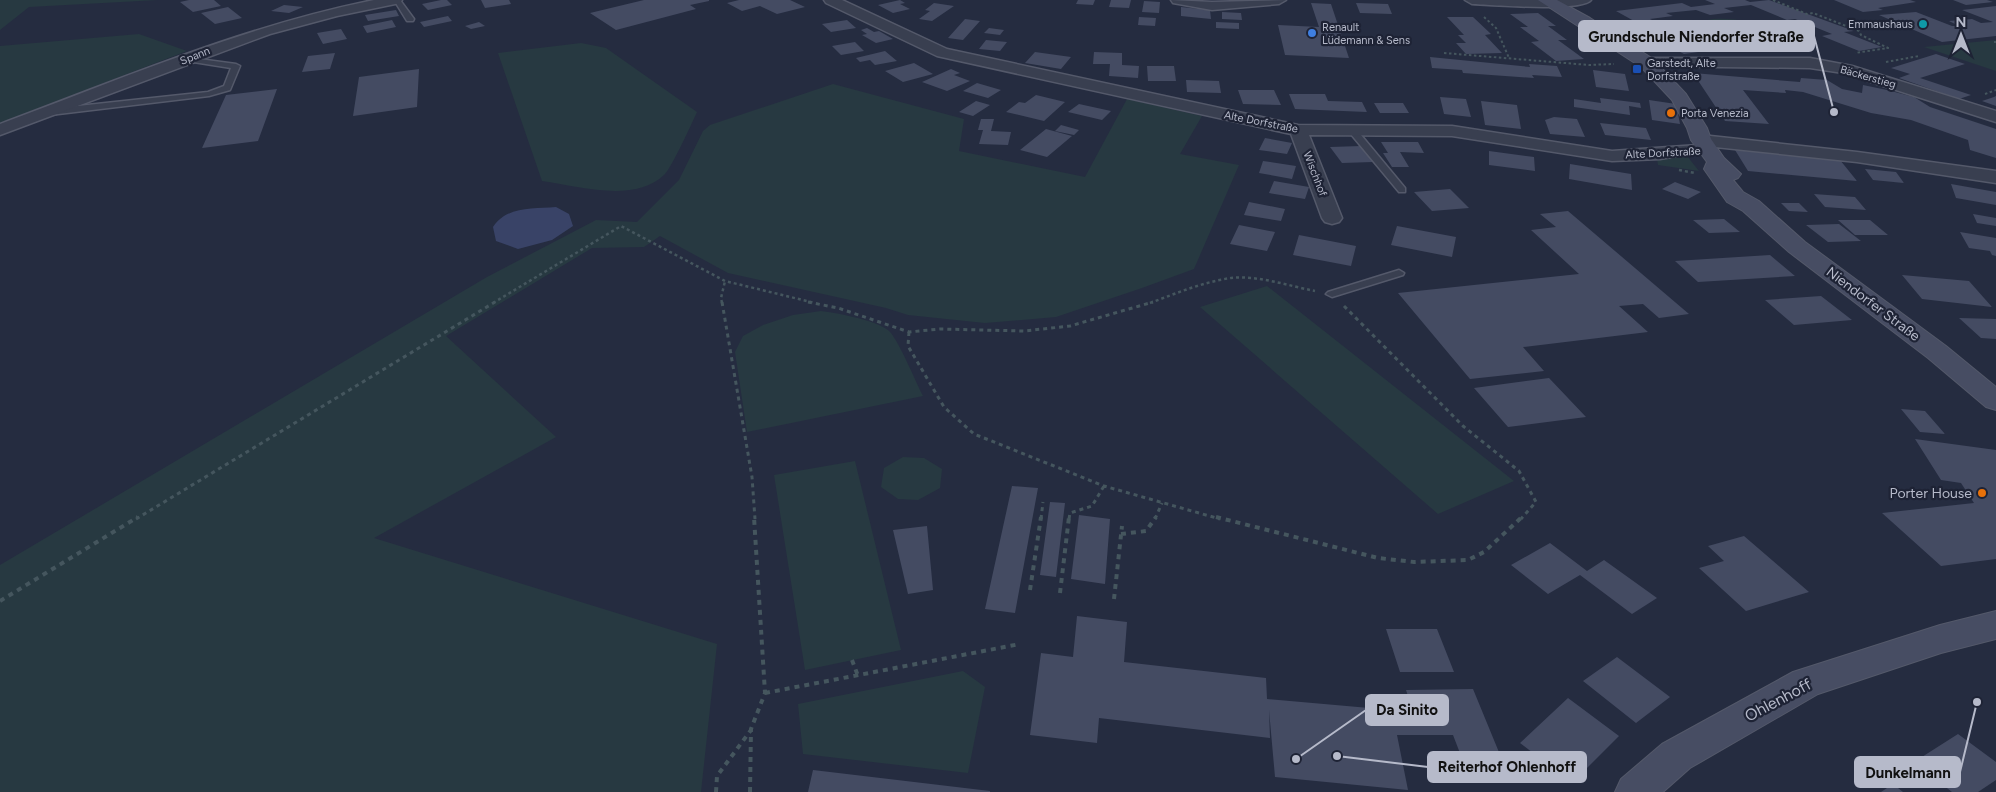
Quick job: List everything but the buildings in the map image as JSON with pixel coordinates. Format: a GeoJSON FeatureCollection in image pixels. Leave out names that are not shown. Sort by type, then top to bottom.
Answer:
{"type":"FeatureCollection","features":[{"type":"Feature","properties":{"kind":"main road","name":"Niendorfer Straße"},"geometry":{"type":"LineString","coordinates":[[1549,2],[1584,21],[1647,63],[1680,98],[1697,128],[1714,169],[1736,197],[1751,206],[1796,247],[1936,352],[1996,401]]}},
{"type":"Feature","properties":{"kind":"main road","name":"Ohlenhoff"},"geometry":{"type":"LineString","coordinates":[[1635,792],[1676,756],[1806,683],[1940,638],[1996,625]]}},
{"type":"Feature","properties":{"kind":"street","name":"Spann"},"geometry":{"type":"LineString","coordinates":[[0,130],[265,30],[335,12],[396,0]]}},
{"type":"Feature","properties":{"kind":"street","name":"Alte Dorfstraße"},"geometry":{"type":"LineString","coordinates":[[831,0],[942,53],[1298,130],[1452,131],[1612,156],[1660,154],[1683,150],[1857,157],[1996,177]]}},
{"type":"Feature","properties":{"kind":"street"},"geometry":{"type":"LineString","coordinates":[[1178,0],[1212,6],[1279,0]]}},
{"type":"Feature","properties":{"kind":"street"},"geometry":{"type":"LineString","coordinates":[[1472,0],[1549,2],[1584,0]]}},
{"type":"Feature","properties":{"kind":"street","name":"Bäckerstieg"},"geometry":{"type":"LineString","coordinates":[[1647,63],[1810,63],[1846,69],[1996,116]]}},
{"type":"Feature","properties":{"kind":"street","name":"Wischhof"},"geometry":{"type":"LineString","coordinates":[[1298,130],[1332,218]]}},
{"type":"Feature","properties":{"kind":"lane"},"geometry":{"type":"LineString","coordinates":[[396,0],[410,19]]}},
{"type":"Feature","properties":{"kind":"lane"},"geometry":{"type":"LineString","coordinates":[[50,112],[209,94],[227,88],[236,66],[188,59]]}},
{"type":"Feature","properties":{"kind":"lane"},"geometry":{"type":"LineString","coordinates":[[1353,130],[1402,190]]}},
{"type":"Feature","properties":{"kind":"lane"},"geometry":{"type":"LineString","coordinates":[[1332,294],[1399,273]]}},
{"type":"Feature","properties":{"kind":"path"},"geometry":{"type":"LineString","coordinates":[[1772,0],[1807,14],[1813,13],[1859,31],[1861,35]]}},
{"type":"Feature","properties":{"kind":"path"},"geometry":{"type":"LineString","coordinates":[[1484,17],[1496,28],[1509,58]]}},
{"type":"Feature","properties":{"kind":"path"},"geometry":{"type":"LineString","coordinates":[[1691,34],[1725,30],[1751,44],[1758,45]]}},
{"type":"Feature","properties":{"kind":"path"},"geometry":{"type":"LineString","coordinates":[[1444,53],[1589,65],[1647,63]]}},
{"type":"Feature","properties":{"kind":"path"},"geometry":{"type":"LineString","coordinates":[[0,601],[621,226],[724,281],[784,297],[838,308],[909,332],[940,329],[1024,331],[1070,326],[1151,303],[1187,288],[1232,278],[1257,279],[1332,294],[1463,426],[1519,471],[1536,502],[1514,527],[1484,552],[1468,560],[1414,562],[1378,558],[1162,503],[1104,486],[974,434],[944,407],[908,346],[909,332]]}},
{"type":"Feature","properties":{"kind":"path"},"geometry":{"type":"LineString","coordinates":[[716,792],[717,776],[751,729],[766,693],[752,477],[721,298],[724,281]]}},
{"type":"Feature","properties":{"kind":"path"},"geometry":{"type":"LineString","coordinates":[[1060,593],[1070,513],[1092,506],[1104,486]]}},
{"type":"Feature","properties":{"kind":"path"},"geometry":{"type":"LineString","coordinates":[[1030,590],[1043,502]]}},
{"type":"Feature","properties":{"kind":"path"},"geometry":{"type":"LineString","coordinates":[[1121,534],[1146,531],[1155,519],[1162,503]]}},
{"type":"Feature","properties":{"kind":"path"},"geometry":{"type":"LineString","coordinates":[[1114,599],[1122,526]]}},
{"type":"Feature","properties":{"kind":"path"},"geometry":{"type":"LineString","coordinates":[[766,693],[1020,644]]}},
{"type":"Feature","properties":{"kind":"path"},"geometry":{"type":"LineString","coordinates":[[852,660],[858,676]]}},
{"type":"Feature","properties":{"kind":"path"},"geometry":{"type":"LineString","coordinates":[[750,792],[751,729]]}},
{"type":"Feature","properties":{"kind":"shaded area"},"geometry":{"type":"Polygon","coordinates":[[[0,0],[158,0],[29,7],[0,30],[0,0]]]}},
{"type":"Feature","properties":{"kind":"shaded area"},"geometry":{"type":"Polygon","coordinates":[[[1728,19],[1750,23],[1763,29],[1768,34],[1766,37],[1750,40],[1723,37],[1715,34],[1703,24],[1707,20],[1728,19]]]}},
{"type":"Feature","properties":{"kind":"shaded area"},"geometry":{"type":"Polygon","coordinates":[[[139,34],[187,51],[0,123],[0,46],[139,34]]]}},
{"type":"Feature","properties":{"kind":"shaded area"},"geometry":{"type":"Polygon","coordinates":[[[1996,40],[1996,71],[1924,47],[1996,40]]]}},
{"type":"Feature","properties":{"kind":"shaded area"},"geometry":{"type":"Polygon","coordinates":[[[581,43],[606,48],[697,112],[665,174],[653,183],[623,191],[606,191],[542,181],[498,53],[581,43]]]}},
{"type":"Feature","properties":{"kind":"shaded area"},"geometry":{"type":"Polygon","coordinates":[[[833,84],[964,119],[959,151],[1085,177],[1127,99],[1202,116],[1180,154],[1239,165],[1194,269],[1056,317],[985,323],[908,315],[886,308],[728,273],[660,236],[644,247],[592,248],[446,336],[556,437],[374,538],[717,644],[701,792],[0,792],[0,565],[487,277],[596,220],[637,222],[679,180],[703,131],[710,125],[833,84]]]}},
{"type":"Feature","properties":{"kind":"shaded area"},"geometry":{"type":"Polygon","coordinates":[[[1687,156],[1699,171],[1658,165],[1657,159],[1687,156]]]}},
{"type":"Feature","properties":{"kind":"shaded area"},"geometry":{"type":"Polygon","coordinates":[[[1267,286],[1514,481],[1438,514],[1200,307],[1267,286]]]}},
{"type":"Feature","properties":{"kind":"shaded area"},"geometry":{"type":"Polygon","coordinates":[[[821,311],[869,321],[891,333],[923,396],[747,432],[735,352],[743,336],[763,325],[793,315],[821,311]]]}},
{"type":"Feature","properties":{"kind":"shaded area"},"geometry":{"type":"Polygon","coordinates":[[[903,457],[924,458],[942,469],[940,488],[918,500],[898,499],[881,487],[884,468],[903,457]]]}},
{"type":"Feature","properties":{"kind":"shaded area"},"geometry":{"type":"Polygon","coordinates":[[[855,461],[901,650],[805,670],[774,475],[855,461]]]}},
{"type":"Feature","properties":{"kind":"shaded area"},"geometry":{"type":"Polygon","coordinates":[[[963,671],[985,687],[968,773],[803,754],[798,704],[963,671]]]}},
{"type":"Feature","properties":{"kind":"water"},"geometry":{"type":"Polygon","coordinates":[[[556,207],[569,214],[573,226],[552,240],[518,249],[496,241],[493,227],[506,215],[521,210],[556,207]]]}},
{"type":"Feature","properties":{"kind":"place","name":"Emmaushaus"},"geometry":{"type":"Point","coordinates":[1923,24]}},
{"type":"Feature","properties":{"kind":"place","name":"Renault Lüdemann & Sens"},"geometry":{"type":"Point","coordinates":[1312,33]}},
{"type":"Feature","properties":{"kind":"place","name":"Garstedt, Alte Dorfstraße"},"geometry":{"type":"Point","coordinates":[1637,69]}},
{"type":"Feature","properties":{"kind":"place","name":"Grundschule Niendorfer Straße"},"geometry":{"type":"Point","coordinates":[1834,112]}},
{"type":"Feature","properties":{"kind":"place","name":"Porta Venezia"},"geometry":{"type":"Point","coordinates":[1671,113]}},
{"type":"Feature","properties":{"kind":"place","name":"Porter House"},"geometry":{"type":"Point","coordinates":[1982,493]}},
{"type":"Feature","properties":{"kind":"place","name":"Dunkelmann"},"geometry":{"type":"Point","coordinates":[1977,702]}},
{"type":"Feature","properties":{"kind":"place","name":"Reiterhof Ohlenhoff"},"geometry":{"type":"Point","coordinates":[1337,756]}},
{"type":"Feature","properties":{"kind":"place","name":"Da Sinito"},"geometry":{"type":"Point","coordinates":[1296,759]}}]}
